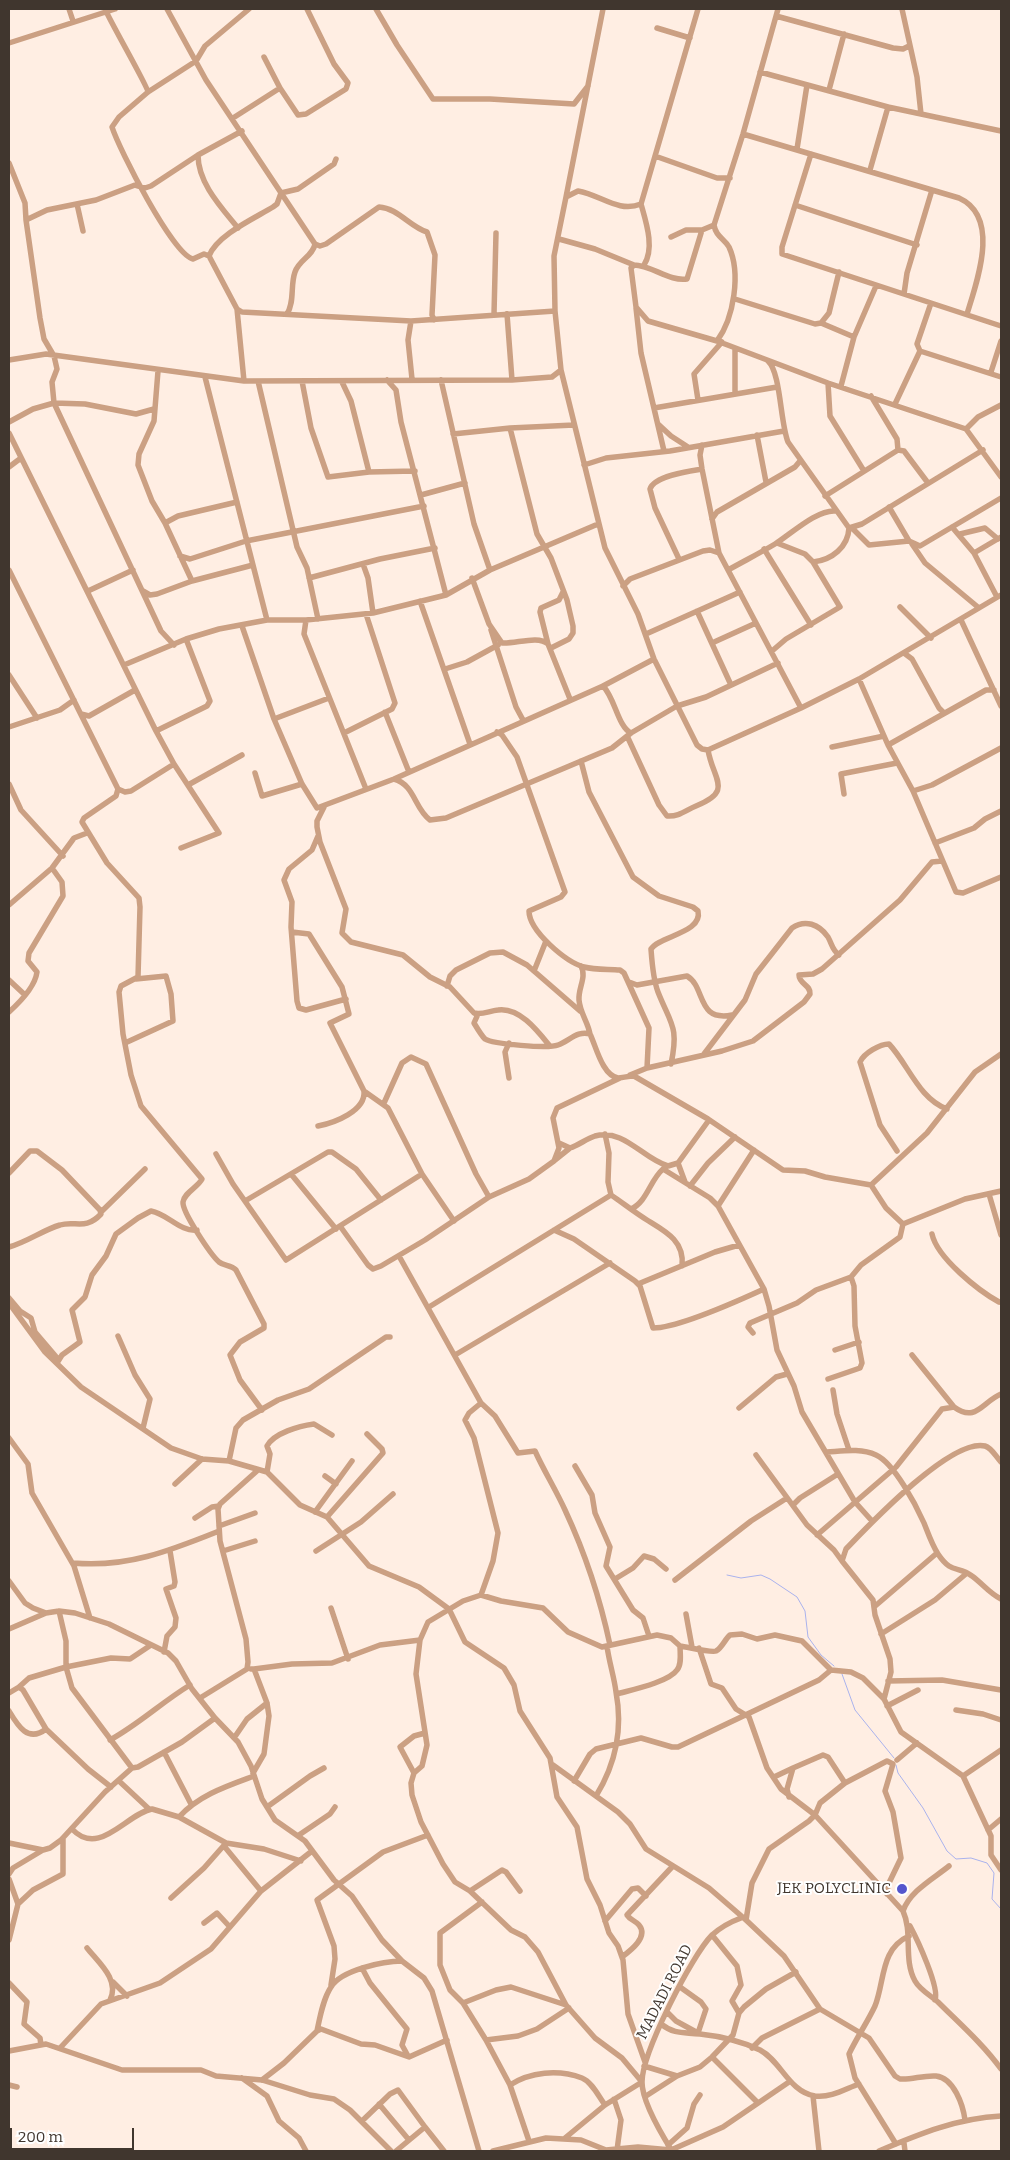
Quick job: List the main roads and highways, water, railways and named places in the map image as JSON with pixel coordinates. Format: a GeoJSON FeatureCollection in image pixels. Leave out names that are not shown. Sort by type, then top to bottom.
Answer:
{"type":"FeatureCollection","features":[{"type":"Feature","properties":{"kind":"waterway"},"geometry":{"type":"LineString","coordinates":[[727,1575],[741,1578],[761,1575],[797,1597],[805,1611],[808,1637],[821,1655],[834,1666]]}},
{"type":"Feature","properties":{"kind":"waterway"},"geometry":{"type":"LineString","coordinates":[[842,1674],[855,1710],[894,1758]]}},
{"type":"Feature","properties":{"kind":"waterway"},"geometry":{"type":"LineString","coordinates":[[896,1765],[898,1773],[923,1808],[947,1851],[956,1859],[971,1858],[987,1863],[994,1873],[992,1899],[1001,1909]]}},
{"type":"Feature","properties":{"kind":"place","name":"JEK POLYCLINIC"},"geometry":{"type":"Point","coordinates":[902,1889]}}]}
